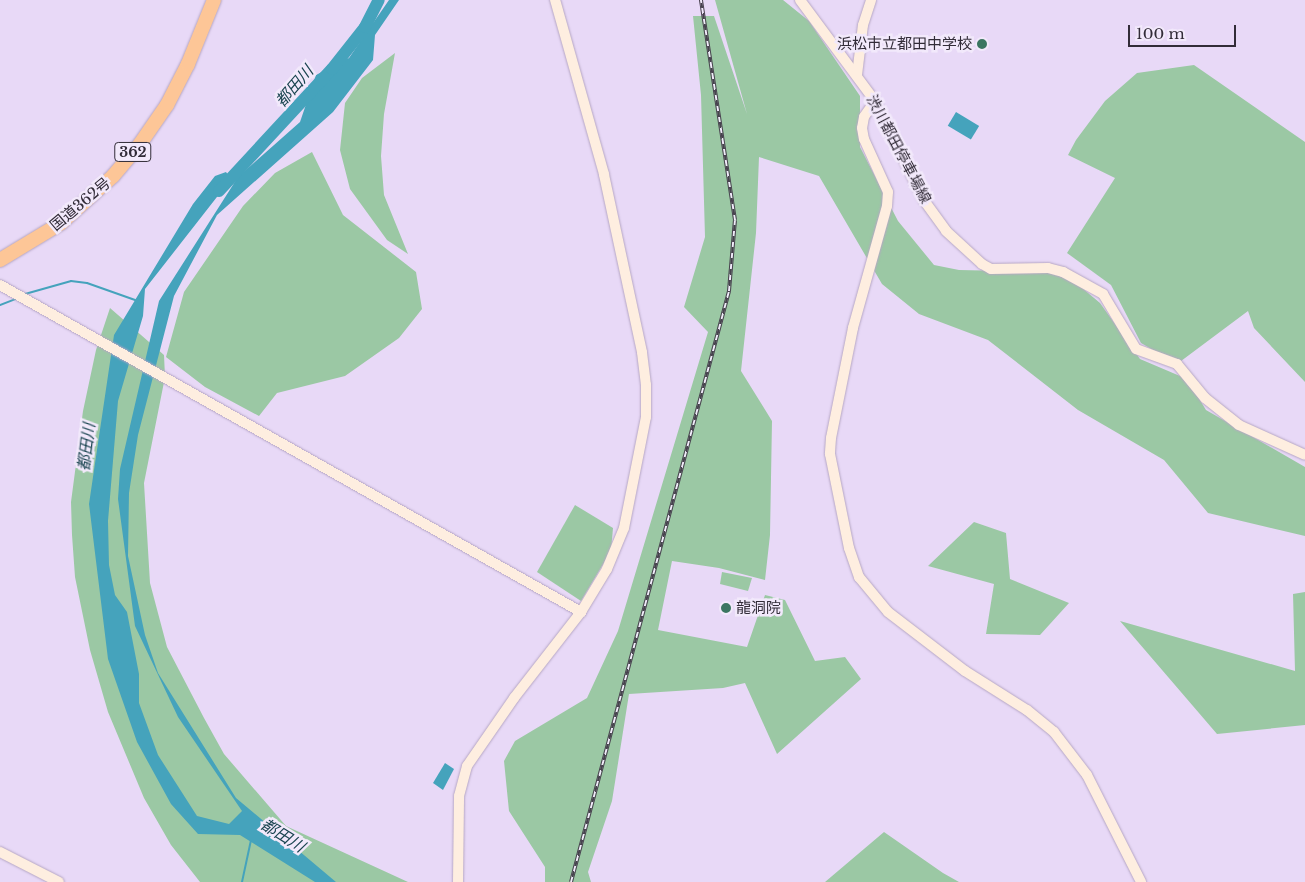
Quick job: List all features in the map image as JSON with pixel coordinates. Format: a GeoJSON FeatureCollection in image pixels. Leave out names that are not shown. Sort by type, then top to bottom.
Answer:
{"type":"FeatureCollection","features":[{"type":"Feature","properties":{"kind":"highway","name":"国道362号"},"geometry":{"type":"LineString","coordinates":[[0,260],[61,223],[113,176],[140,144],[167,105],[188,64],[214,0]]}},
{"type":"Feature","properties":{"kind":"street"},"geometry":{"type":"LineString","coordinates":[[458,882],[458,796],[467,766],[514,698],[581,612],[607,569],[624,528],[646,417],[646,385],[604,174],[554,0]]}},
{"type":"Feature","properties":{"kind":"street","name":"渋川都田停車場線"},"geometry":{"type":"LineString","coordinates":[[800,0],[858,75],[876,102],[924,199],[946,231],[982,264],[991,268],[1048,268],[1063,272],[1102,294],[1136,349],[1178,364],[1204,398],[1239,425],[1305,455]]}},
{"type":"Feature","properties":{"kind":"street"},"geometry":{"type":"LineString","coordinates":[[858,75],[863,25],[871,0]]}},
{"type":"Feature","properties":{"kind":"street"},"geometry":{"type":"LineString","coordinates":[[876,102],[864,116],[862,128],[864,139],[880,168],[888,192],[887,206],[853,328],[831,438],[830,454],[849,548],[859,577],[888,612],[965,671],[1027,710],[1054,732],[1087,775],[1141,882]]}},
{"type":"Feature","properties":{"kind":"street"},"geometry":{"type":"LineString","coordinates":[[0,285],[581,612]]}},
{"type":"Feature","properties":{"kind":"street"},"geometry":{"type":"LineString","coordinates":[[0,852],[60,882]]}},
{"type":"Feature","properties":{"kind":"green space"},"geometry":{"type":"Polygon","coordinates":[[[715,0],[783,0],[809,21],[860,96],[860,147],[898,221],[934,265],[959,270],[1063,272],[1100,303],[1140,359],[1187,379],[1206,410],[1305,467],[1305,536],[1208,513],[1164,460],[1078,410],[988,340],[919,314],[882,284],[819,176],[759,157],[756,233],[741,371],[772,421],[770,535],[765,580],[719,568],[672,561],[658,630],[747,647],[765,595],[785,600],[815,661],[845,657],[861,679],[777,754],[745,683],[723,688],[629,694],[612,801],[588,872],[591,882],[545,882],[545,867],[509,811],[504,761],[515,741],[587,698],[618,631],[708,332],[684,307],[705,237],[701,95],[693,16],[714,16],[747,114],[715,0]]]}},
{"type":"Feature","properties":{"kind":"green space"},"geometry":{"type":"Polygon","coordinates":[[[395,53],[384,114],[381,156],[384,195],[408,254],[387,240],[350,189],[340,150],[345,103],[362,78],[395,53]]]}},
{"type":"Feature","properties":{"kind":"green space"},"geometry":{"type":"Polygon","coordinates":[[[1194,65],[1305,142],[1305,382],[1254,328],[1248,311],[1177,364],[1141,343],[1111,285],[1067,253],[1115,178],[1068,155],[1076,140],[1105,101],[1137,73],[1194,65]]]}},
{"type":"Feature","properties":{"kind":"green space"},"geometry":{"type":"Polygon","coordinates":[[[312,152],[343,215],[416,272],[422,309],[399,338],[345,376],[277,393],[259,416],[205,387],[166,357],[184,292],[243,206],[275,173],[312,152]]]}},
{"type":"Feature","properties":{"kind":"green space"},"geometry":{"type":"Polygon","coordinates":[[[110,308],[164,355],[165,377],[144,483],[150,583],[167,647],[224,754],[286,826],[408,882],[200,882],[171,845],[144,798],[108,712],[90,650],[75,577],[72,535],[71,502],[83,411],[96,350],[110,308]]]}},
{"type":"Feature","properties":{"kind":"green space"},"geometry":{"type":"Polygon","coordinates":[[[575,505],[613,528],[611,551],[581,601],[537,572],[575,505]]]}},
{"type":"Feature","properties":{"kind":"green space"},"geometry":{"type":"Polygon","coordinates":[[[974,522],[1006,533],[1010,579],[1069,603],[1040,635],[986,634],[994,584],[928,566],[974,522]]]}},
{"type":"Feature","properties":{"kind":"green space"},"geometry":{"type":"Polygon","coordinates":[[[722,572],[752,578],[748,591],[720,584],[722,572]]]}},
{"type":"Feature","properties":{"kind":"green space"},"geometry":{"type":"Polygon","coordinates":[[[1305,592],[1305,725],[1217,734],[1120,621],[1295,671],[1293,594],[1305,592]]]}},
{"type":"Feature","properties":{"kind":"green space"},"geometry":{"type":"Polygon","coordinates":[[[884,832],[943,873],[959,882],[825,882],[884,832]]]}},
{"type":"Feature","properties":{"kind":"water"},"geometry":{"type":"Polygon","coordinates":[[[389,0],[399,0],[375,35],[373,60],[333,112],[217,215],[174,296],[138,435],[129,493],[128,556],[145,635],[158,673],[236,798],[336,882],[315,882],[240,835],[198,834],[171,804],[137,742],[108,659],[89,504],[114,335],[193,204],[215,176],[226,172],[231,179],[145,289],[143,316],[118,401],[108,521],[109,565],[115,595],[127,612],[139,674],[139,703],[158,755],[197,816],[229,824],[242,811],[178,717],[135,626],[118,499],[120,469],[159,301],[238,177],[300,122],[316,75],[349,58],[389,0]]]}},
{"type":"Feature","properties":{"kind":"water"},"geometry":{"type":"Polygon","coordinates":[[[956,112],[979,126],[971,140],[948,126],[956,112]]]}},
{"type":"Feature","properties":{"kind":"water"},"geometry":{"type":"Polygon","coordinates":[[[445,763],[454,769],[443,790],[433,783],[445,763]]]}},
{"type":"Feature","properties":{"kind":"waterway","name":"都田川"},"geometry":{"type":"LineString","coordinates":[[219,191],[332,69],[365,27],[379,0]]}},
{"type":"Feature","properties":{"kind":"waterway"},"geometry":{"type":"LineString","coordinates":[[25,294],[71,281],[87,283],[135,300]]}},
{"type":"Feature","properties":{"kind":"waterway"},"geometry":{"type":"LineString","coordinates":[[0,305],[16,299]]}},
{"type":"Feature","properties":{"kind":"waterway"},"geometry":{"type":"LineString","coordinates":[[242,882],[251,840]]}},
{"type":"Feature","properties":{"kind":"railway"},"geometry":{"type":"LineString","coordinates":[[571,882],[729,291],[735,220],[701,0]]}},
{"type":"Feature","properties":{"kind":"place","name":"浜松市立都田中学校"},"geometry":{"type":"Point","coordinates":[982,44]}},
{"type":"Feature","properties":{"kind":"place","name":"龍洞院"},"geometry":{"type":"Point","coordinates":[726,608]}}]}
